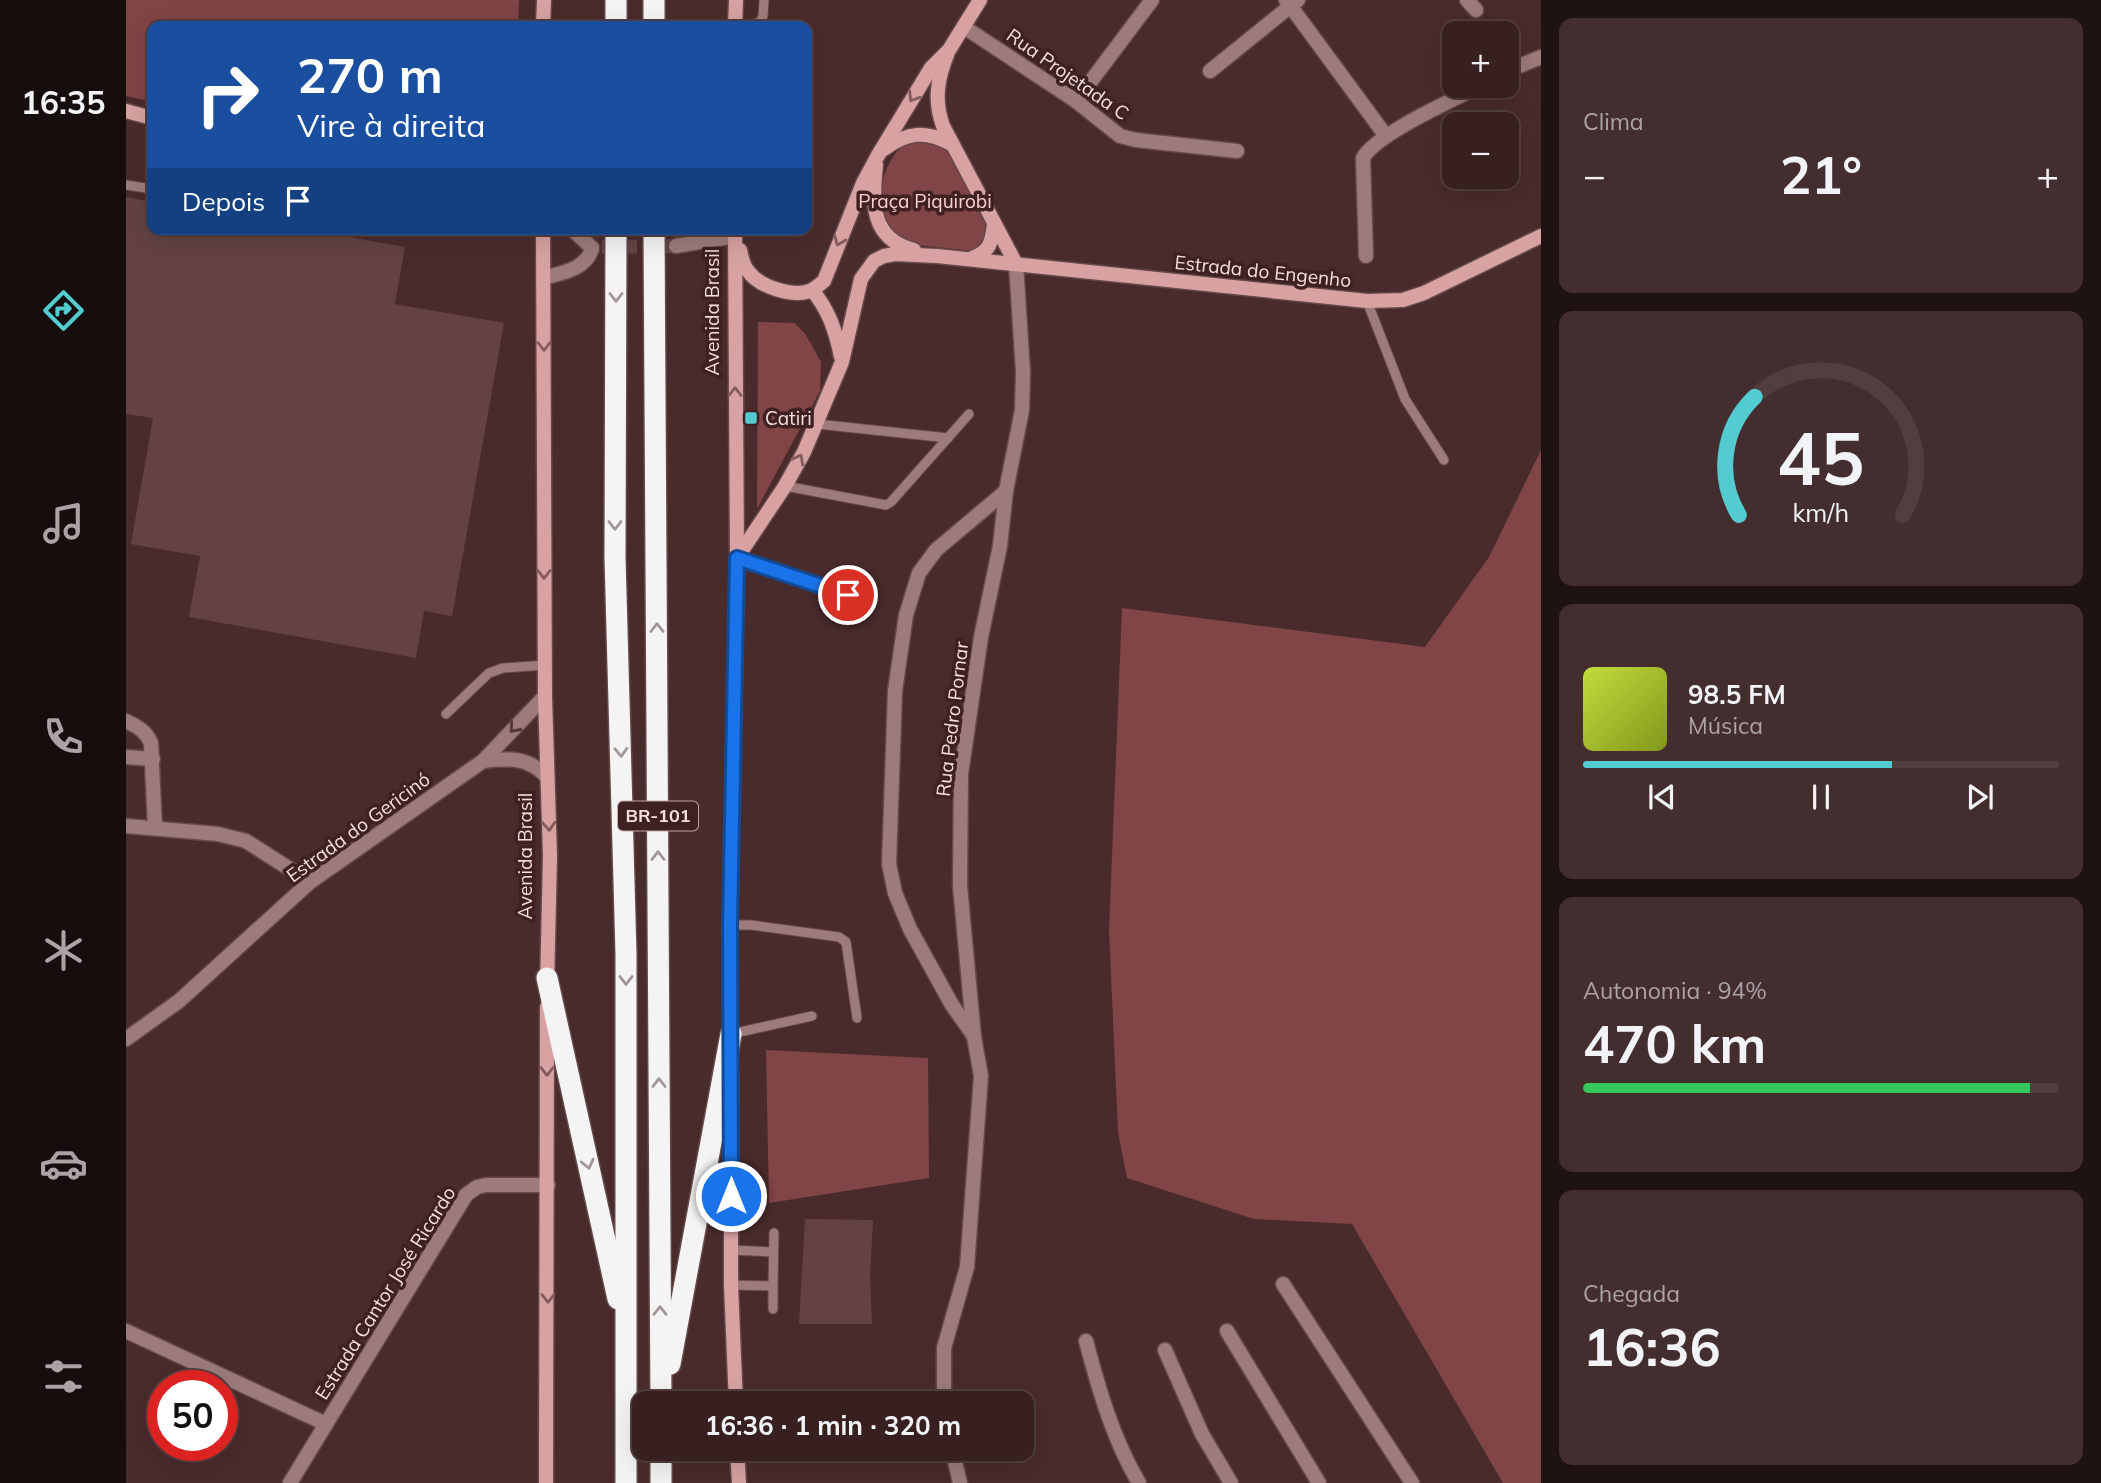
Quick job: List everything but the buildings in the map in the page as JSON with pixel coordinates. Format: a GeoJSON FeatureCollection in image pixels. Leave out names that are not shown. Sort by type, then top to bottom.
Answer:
{"type":"FeatureCollection","features":[{"type":"Feature","properties":{"kind":"highway"},"geometry":{"type":"LineString","coordinates":[[616,0],[616,21]]}},
{"type":"Feature","properties":{"kind":"highway"},"geometry":{"type":"LineString","coordinates":[[654,0],[654,21]]}},
{"type":"Feature","properties":{"kind":"highway","name":"BR-101"},"geometry":{"type":"LineString","coordinates":[[616,235],[615,558],[626,954],[626,1483]]}},
{"type":"Feature","properties":{"kind":"highway","name":"BR-101"},"geometry":{"type":"LineString","coordinates":[[654,235],[662,1391]]}},
{"type":"Feature","properties":{"kind":"highway"},"geometry":{"type":"LineString","coordinates":[[547,978],[627,1339]]}},
{"type":"Feature","properties":{"kind":"highway"},"geometry":{"type":"LineString","coordinates":[[664,1391],[731,1034]]}},
{"type":"Feature","properties":{"kind":"highway"},"geometry":{"type":"LineString","coordinates":[[661,1461],[661,1483]]}},
{"type":"Feature","properties":{"kind":"main road"},"geometry":{"type":"LineString","coordinates":[[543,21],[544,0]]}},
{"type":"Feature","properties":{"kind":"main road"},"geometry":{"type":"LineString","coordinates":[[735,21],[736,0]]}},
{"type":"Feature","properties":{"kind":"main road"},"geometry":{"type":"LineString","coordinates":[[980,0],[949,50],[939,75],[936,97],[938,112],[1016,264]]}},
{"type":"Feature","properties":{"kind":"main road"},"geometry":{"type":"LineString","coordinates":[[736,235],[745,269],[765,285],[786,290],[812,290],[824,281],[863,183],[930,68],[949,50]]}},
{"type":"Feature","properties":{"kind":"main road"},"geometry":{"type":"LineString","coordinates":[[126,111],[147,117]]}},
{"type":"Feature","properties":{"kind":"main road"},"geometry":{"type":"LineString","coordinates":[[937,256],[902,247],[891,241],[883,232],[874,206],[880,153],[894,141],[914,134],[927,134],[953,145]]}},
{"type":"Feature","properties":{"kind":"main road"},"geometry":{"type":"LineString","coordinates":[[737,558],[785,486],[817,424],[842,362],[861,279],[874,261],[895,254],[968,259],[988,250],[993,241],[994,223]]}},
{"type":"Feature","properties":{"kind":"main road","name":"Avenida Brasil"},"geometry":{"type":"LineString","coordinates":[[543,235],[545,696],[551,856],[547,978],[546,1483]]}},
{"type":"Feature","properties":{"kind":"main road","name":"Avenida Brasil"},"geometry":{"type":"LineString","coordinates":[[735,235],[737,558],[730,925],[731,1286],[735,1391]]}},
{"type":"Feature","properties":{"kind":"main road","name":"Estrada do Engenho"},"geometry":{"type":"LineString","coordinates":[[968,259],[1367,301],[1404,300],[1424,293],[1541,236]]}},
{"type":"Feature","properties":{"kind":"main road"},"geometry":{"type":"LineString","coordinates":[[812,290],[830,317],[837,335],[842,362]]}},
{"type":"Feature","properties":{"kind":"main road"},"geometry":{"type":"LineString","coordinates":[[738,1461],[739,1483]]}},
{"type":"Feature","properties":{"kind":"street"},"geometry":{"type":"LineString","coordinates":[[1076,101],[1152,0]]}},
{"type":"Feature","properties":{"kind":"street"},"geometry":{"type":"LineString","coordinates":[[1210,71],[1291,2],[1386,136]]}},
{"type":"Feature","properties":{"kind":"street","name":"Rua Projetada C"},"geometry":{"type":"LineString","coordinates":[[964,27],[1076,101],[1120,136],[1237,151]]}},
{"type":"Feature","properties":{"kind":"street"},"geometry":{"type":"LineString","coordinates":[[1519,66],[1541,57]]}},
{"type":"Feature","properties":{"kind":"street"},"geometry":{"type":"LineString","coordinates":[[1366,256],[1363,158],[1368,150],[1386,136],[1457,98]]}},
{"type":"Feature","properties":{"kind":"street"},"geometry":{"type":"LineString","coordinates":[[543,278],[575,268],[597,248],[580,235]]}},
{"type":"Feature","properties":{"kind":"street"},"geometry":{"type":"LineString","coordinates":[[677,246],[723,235]]}},
{"type":"Feature","properties":{"kind":"street","name":"Rua Pedro Pornar"},"geometry":{"type":"LineString","coordinates":[[944,1391],[944,1348],[967,1267],[981,1076],[974,1037],[960,886],[961,774],[981,637],[1000,546],[1006,491],[1022,410],[1023,372],[1016,264]]}},
{"type":"Feature","properties":{"kind":"street"},"geometry":{"type":"LineString","coordinates":[[974,1037],[952,1006],[895,893],[889,864],[895,691],[906,615],[919,573],[936,550],[1006,491]]}},
{"type":"Feature","properties":{"kind":"street","name":"Estrada do Gericinó"},"geometry":{"type":"LineString","coordinates":[[126,1039],[179,1001],[310,882],[484,761],[545,696]]}},
{"type":"Feature","properties":{"kind":"street"},"geometry":{"type":"LineString","coordinates":[[126,721],[147,734],[153,759],[155,828]]}},
{"type":"Feature","properties":{"kind":"street"},"geometry":{"type":"LineString","coordinates":[[126,757],[153,759]]}},
{"type":"Feature","properties":{"kind":"street"},"geometry":{"type":"LineString","coordinates":[[484,761],[505,758],[522,760],[532,764],[547,777]]}},
{"type":"Feature","properties":{"kind":"street"},"geometry":{"type":"LineString","coordinates":[[126,827],[218,834],[246,841],[310,882]]}},
{"type":"Feature","properties":{"kind":"street","name":"Estrada Cantor José Ricardo"},"geometry":{"type":"LineString","coordinates":[[290,1483],[466,1195],[477,1187],[486,1185],[548,1185]]}},
{"type":"Feature","properties":{"kind":"street"},"geometry":{"type":"LineString","coordinates":[[1283,1284],[1412,1483]]}},
{"type":"Feature","properties":{"kind":"street"},"geometry":{"type":"LineString","coordinates":[[126,1331],[326,1424]]}},
{"type":"Feature","properties":{"kind":"street"},"geometry":{"type":"LineString","coordinates":[[1227,1331],[1319,1483]]}},
{"type":"Feature","properties":{"kind":"street"},"geometry":{"type":"LineString","coordinates":[[1086,1341],[1102,1402],[1126,1460],[1139,1483]]}},
{"type":"Feature","properties":{"kind":"street"},"geometry":{"type":"LineString","coordinates":[[1165,1350],[1202,1434],[1231,1483]]}},
{"type":"Feature","properties":{"kind":"street"},"geometry":{"type":"LineString","coordinates":[[955,1461],[961,1483]]}},
{"type":"Feature","properties":{"kind":"lane"},"geometry":{"type":"LineString","coordinates":[[760,21],[764,0]]}},
{"type":"Feature","properties":{"kind":"lane"},"geometry":{"type":"LineString","coordinates":[[126,185],[147,188]]}},
{"type":"Feature","properties":{"kind":"lane"},"geometry":{"type":"LineString","coordinates":[[1367,301],[1405,399],[1444,460]]}},
{"type":"Feature","properties":{"kind":"lane"},"geometry":{"type":"LineString","coordinates":[[785,486],[886,505],[969,414]]}},
{"type":"Feature","properties":{"kind":"lane"},"geometry":{"type":"LineString","coordinates":[[817,424],[948,438]]}},
{"type":"Feature","properties":{"kind":"lane"},"geometry":{"type":"LineString","coordinates":[[737,558],[848,595]]}},
{"type":"Feature","properties":{"kind":"lane"},"geometry":{"type":"LineString","coordinates":[[446,714],[489,673],[503,668],[545,665]]}},
{"type":"Feature","properties":{"kind":"lane"},"geometry":{"type":"LineString","coordinates":[[730,925],[751,925],[839,937],[846,942],[857,1018]]}},
{"type":"Feature","properties":{"kind":"lane"},"geometry":{"type":"LineString","coordinates":[[731,1034],[812,1016]]}},
{"type":"Feature","properties":{"kind":"lane"},"geometry":{"type":"LineString","coordinates":[[773,1309],[774,1233]]}},
{"type":"Feature","properties":{"kind":"lane"},"geometry":{"type":"LineString","coordinates":[[731,1250],[773,1252]]}},
{"type":"Feature","properties":{"kind":"lane"},"geometry":{"type":"LineString","coordinates":[[731,1286],[772,1286]]}},
{"type":"Feature","properties":{"kind":"green space"},"geometry":{"type":"Polygon","coordinates":[[[126,0],[519,0],[518,21],[147,21],[147,101],[126,96],[126,0]]]}},
{"type":"Feature","properties":{"kind":"green space","name":"Praça Piquirobi"},"geometry":{"type":"Polygon","coordinates":[[[910,142],[932,144],[951,155],[987,225],[986,239],[981,246],[972,251],[909,244],[886,228],[880,198],[883,179],[893,157],[910,142]]]}},
{"type":"Feature","properties":{"kind":"green space"},"geometry":{"type":"Polygon","coordinates":[[[758,322],[795,323],[806,335],[821,362],[820,391],[757,509],[758,322]]]}},
{"type":"Feature","properties":{"kind":"green space"},"geometry":{"type":"Polygon","coordinates":[[[1541,450],[1541,1483],[1503,1483],[1352,1224],[1254,1219],[1127,1178],[1118,1132],[1109,930],[1122,608],[1425,647],[1489,557],[1541,450]]]}},
{"type":"Feature","properties":{"kind":"green space"},"geometry":{"type":"Polygon","coordinates":[[[766,1050],[928,1058],[929,1178],[769,1203],[766,1050]]]}},
{"type":"Feature","properties":{"kind":"tunnel"},"geometry":{"type":"LineString","coordinates":[[602,247],[676,246]]}},
{"type":"Feature","properties":{"kind":"place","name":"Catiri"},"geometry":{"type":"Point","coordinates":[751,418]}},
{"type":"Feature","properties":{"kind":"route"},"geometry":{"type":"LineString","coordinates":[[731,1196],[730,925],[737,558],[848,595]]}}]}
